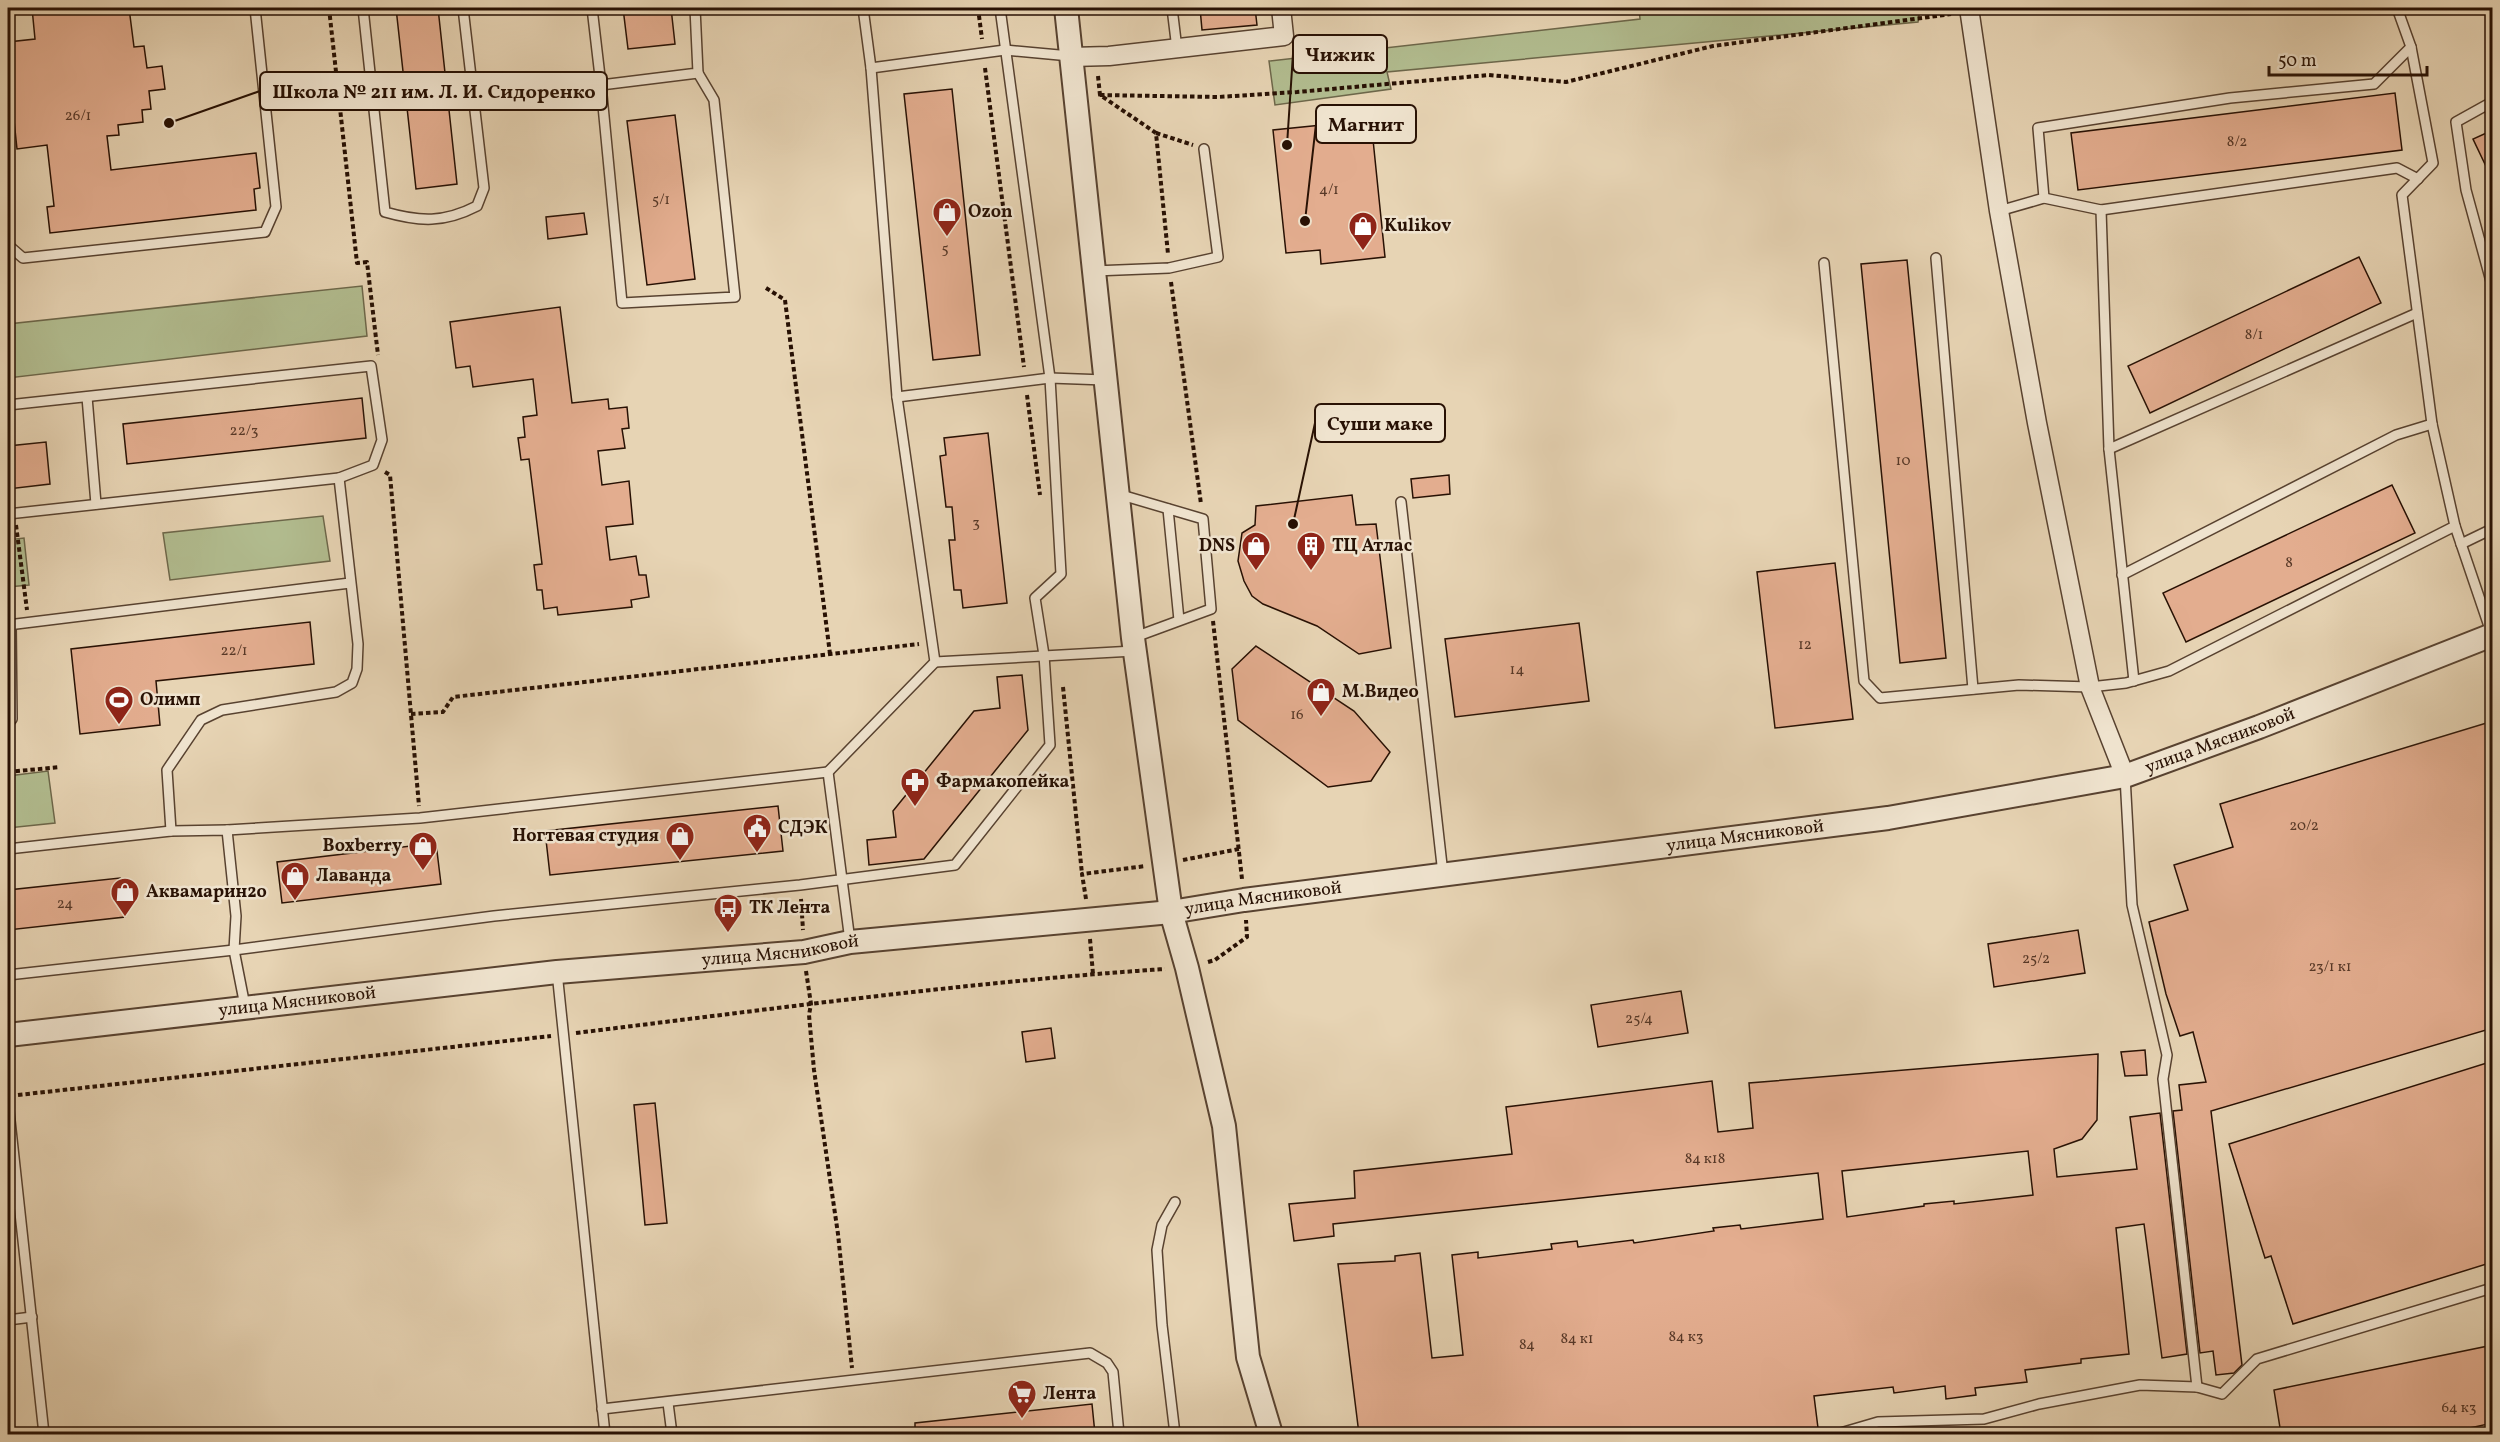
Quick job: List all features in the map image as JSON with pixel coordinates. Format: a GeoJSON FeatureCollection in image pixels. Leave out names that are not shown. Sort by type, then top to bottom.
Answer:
{"type":"FeatureCollection","features":[{"type":"Feature","properties":{"kind":"street"},"geometry":{"type":"LineString","coordinates":[[1066,8],[1133,644],[1171,912],[1187,968],[1224,1126],[1248,1357],[1271,1434]]}},
{"type":"Feature","properties":{"kind":"street"},"geometry":{"type":"LineString","coordinates":[[1071,57],[1095,57],[1177,49],[1284,36],[1281,8]]}},
{"type":"Feature","properties":{"kind":"street"},"geometry":{"type":"LineString","coordinates":[[1970,9],[1999,211],[2037,423],[2090,687],[2125,776]]}},
{"type":"Feature","properties":{"kind":"street","name":"улица Мясниковой"},"geometry":{"type":"LineString","coordinates":[[8,1035],[244,1006],[557,972],[804,952],[850,942],[1171,912],[1888,818],[2125,776],[2259,727],[2492,635]]}},
{"type":"Feature","properties":{"kind":"lane"},"geometry":{"type":"LineString","coordinates":[[8,245],[23,258],[264,232],[276,207],[255,8]]}},
{"type":"Feature","properties":{"kind":"lane"},"geometry":{"type":"LineString","coordinates":[[363,8],[385,212],[415,220],[458,216],[477,206],[484,188],[463,8]]}},
{"type":"Feature","properties":{"kind":"lane"},"geometry":{"type":"LineString","coordinates":[[592,8],[622,303],[735,297],[714,100],[698,73],[695,8]]}},
{"type":"Feature","properties":{"kind":"lane"},"geometry":{"type":"LineString","coordinates":[[863,8],[871,68],[897,396],[935,662]]}},
{"type":"Feature","properties":{"kind":"lane"},"geometry":{"type":"LineString","coordinates":[[8,975],[234,950],[494,916],[841,880],[955,865],[1050,745],[1044,655],[1035,598],[1061,574],[1050,378],[1000,8]]}},
{"type":"Feature","properties":{"kind":"lane"},"geometry":{"type":"LineString","coordinates":[[1172,8],[1177,49]]}},
{"type":"Feature","properties":{"kind":"lane"},"geometry":{"type":"LineString","coordinates":[[2397,8],[2411,47],[2433,163],[2402,195],[2432,424],[2455,526],[2492,635]]}},
{"type":"Feature","properties":{"kind":"lane"},"geometry":{"type":"LineString","coordinates":[[2044,198],[2038,128],[2230,98],[2374,84],[2411,47]]}},
{"type":"Feature","properties":{"kind":"lane"},"geometry":{"type":"LineString","coordinates":[[871,68],[1005,50],[1071,57]]}},
{"type":"Feature","properties":{"kind":"lane"},"geometry":{"type":"LineString","coordinates":[[601,85],[698,73]]}},
{"type":"Feature","properties":{"kind":"lane"},"geometry":{"type":"LineString","coordinates":[[2493,102],[2456,122],[2466,190],[2493,285]]}},
{"type":"Feature","properties":{"kind":"lane"},"geometry":{"type":"LineString","coordinates":[[1094,271],[1169,268],[1218,257],[1204,149]]}},
{"type":"Feature","properties":{"kind":"lane"},"geometry":{"type":"LineString","coordinates":[[1999,211],[2044,198],[2101,210],[2397,168],[2418,179]]}},
{"type":"Feature","properties":{"kind":"lane"},"geometry":{"type":"LineString","coordinates":[[2101,210],[2109,449],[2134,681]]}},
{"type":"Feature","properties":{"kind":"lane"},"geometry":{"type":"LineString","coordinates":[[1936,258],[1973,689]]}},
{"type":"Feature","properties":{"kind":"lane"},"geometry":{"type":"LineString","coordinates":[[1824,263],[1864,681],[1880,698],[2019,685],[2090,687],[2134,681],[2169,671],[2455,526]]}},
{"type":"Feature","properties":{"kind":"lane"},"geometry":{"type":"LineString","coordinates":[[2109,449],[2417,313]]}},
{"type":"Feature","properties":{"kind":"lane"},"geometry":{"type":"LineString","coordinates":[[8,405],[371,366],[382,440],[373,465],[339,478],[11,513]]}},
{"type":"Feature","properties":{"kind":"lane"},"geometry":{"type":"LineString","coordinates":[[897,396],[1050,378],[1105,380]]}},
{"type":"Feature","properties":{"kind":"lane"},"geometry":{"type":"LineString","coordinates":[[87,397],[96,504]]}},
{"type":"Feature","properties":{"kind":"lane"},"geometry":{"type":"LineString","coordinates":[[2122,575],[2396,435],[2432,424]]}},
{"type":"Feature","properties":{"kind":"lane"},"geometry":{"type":"LineString","coordinates":[[171,831],[166,770],[201,720],[222,710],[336,692],[352,683],[357,669],[358,644],[339,478]]}},
{"type":"Feature","properties":{"kind":"lane"},"geometry":{"type":"LineString","coordinates":[[8,849],[171,831],[226,830],[420,818],[828,772],[935,662],[1060,654],[1133,644],[1179,620],[1211,609],[1203,519],[1117,494]]}},
{"type":"Feature","properties":{"kind":"lane"},"geometry":{"type":"LineString","coordinates":[[1401,502],[1443,876]]}},
{"type":"Feature","properties":{"kind":"lane"},"geometry":{"type":"LineString","coordinates":[[1168,509],[1179,620]]}},
{"type":"Feature","properties":{"kind":"lane"},"geometry":{"type":"LineString","coordinates":[[2461,544],[2493,530]]}},
{"type":"Feature","properties":{"kind":"lane"},"geometry":{"type":"LineString","coordinates":[[8,724],[12,719],[9,625],[350,583]]}},
{"type":"Feature","properties":{"kind":"lane"},"geometry":{"type":"LineString","coordinates":[[828,772],[850,942]]}},
{"type":"Feature","properties":{"kind":"lane"},"geometry":{"type":"LineString","coordinates":[[2125,776],[2132,905],[2168,1055],[2163,1079],[2198,1387]]}},
{"type":"Feature","properties":{"kind":"lane"},"geometry":{"type":"LineString","coordinates":[[226,830],[236,916],[234,950],[244,1006]]}},
{"type":"Feature","properties":{"kind":"lane"},"geometry":{"type":"LineString","coordinates":[[557,972],[604,1434]]}},
{"type":"Feature","properties":{"kind":"lane"},"geometry":{"type":"LineString","coordinates":[[8,1102],[44,1434]]}},
{"type":"Feature","properties":{"kind":"lane"},"geometry":{"type":"LineString","coordinates":[[1175,1202],[1162,1225],[1156,1250],[1161,1325],[1175,1434]]}},
{"type":"Feature","properties":{"kind":"lane"},"geometry":{"type":"LineString","coordinates":[[1837,1434],[1878,1422],[1984,1419],[2039,1404],[2140,1385],[2198,1387],[2222,1394],[2257,1359],[2493,1288]]}},
{"type":"Feature","properties":{"kind":"lane"},"geometry":{"type":"LineString","coordinates":[[8,1320],[32,1317]]}},
{"type":"Feature","properties":{"kind":"lane"},"geometry":{"type":"LineString","coordinates":[[602,1409],[1090,1353],[1107,1363],[1113,1372],[1119,1434]]}},
{"type":"Feature","properties":{"kind":"lane"},"geometry":{"type":"LineString","coordinates":[[668,1403],[672,1434]]}},
{"type":"Feature","properties":{"kind":"path"},"geometry":{"type":"LineString","coordinates":[[329,8],[357,263],[367,262],[379,365],[371,366]]}},
{"type":"Feature","properties":{"kind":"path"},"geometry":{"type":"LineString","coordinates":[[978,8],[1041,505]]}},
{"type":"Feature","properties":{"kind":"path"},"geometry":{"type":"LineString","coordinates":[[1100,95],[1218,97],[1297,93],[1489,75],[1566,82],[1713,45],[1970,9]]}},
{"type":"Feature","properties":{"kind":"path"},"geometry":{"type":"LineString","coordinates":[[1156,133],[1204,149]]}},
{"type":"Feature","properties":{"kind":"path"},"geometry":{"type":"LineString","coordinates":[[766,288],[785,300],[830,654]]}},
{"type":"Feature","properties":{"kind":"path"},"geometry":{"type":"LineString","coordinates":[[373,465],[390,475],[420,818]]}},
{"type":"Feature","properties":{"kind":"path"},"geometry":{"type":"LineString","coordinates":[[11,513],[29,622]]}},
{"type":"Feature","properties":{"kind":"path"},"geometry":{"type":"LineString","coordinates":[[411,714],[443,712],[453,697],[933,643]]}},
{"type":"Feature","properties":{"kind":"path"},"geometry":{"type":"LineString","coordinates":[[1060,654],[1093,974]]}},
{"type":"Feature","properties":{"kind":"path"},"geometry":{"type":"LineString","coordinates":[[8,772],[60,766]]}},
{"type":"Feature","properties":{"kind":"path"},"geometry":{"type":"LineString","coordinates":[[1083,874],[1164,863],[1239,849]]}},
{"type":"Feature","properties":{"kind":"path"},"geometry":{"type":"LineString","coordinates":[[809,1014],[814,1070],[838,1234],[854,1380]]}},
{"type":"Feature","properties":{"kind":"green space"},"geometry":{"type":"Polygon","coordinates":[[[1639,8],[1711,8],[1712,11],[1745,8],[1920,8],[1918,22],[1387,72],[1391,89],[1275,105],[1269,61],[1640,19],[1639,8]]]}},
{"type":"Feature","properties":{"kind":"green space"},"geometry":{"type":"Polygon","coordinates":[[[362,286],[367,336],[8,378],[8,324],[362,286]]]}},
{"type":"Feature","properties":{"kind":"green space"},"geometry":{"type":"Polygon","coordinates":[[[323,516],[330,561],[170,580],[163,533],[323,516]]]}},
{"type":"Feature","properties":{"kind":"green space"},"geometry":{"type":"Polygon","coordinates":[[[24,538],[29,585],[8,587],[8,540],[24,538]]]}},
{"type":"Feature","properties":{"kind":"green space"},"geometry":{"type":"Polygon","coordinates":[[[48,771],[55,823],[8,828],[8,776],[48,771]]]}},
{"type":"Feature","properties":{"kind":"building"},"geometry":{"type":"Polygon","coordinates":[[[32,8],[129,8],[134,47],[144,46],[147,68],[162,66],[165,89],[149,91],[151,109],[142,110],[143,122],[118,125],[119,135],[107,136],[111,170],[256,153],[260,188],[254,189],[256,210],[50,233],[47,207],[54,206],[47,145],[17,149],[8,62],[8,42],[35,39],[32,8]]]}},
{"type":"Feature","properties":{"kind":"building"},"geometry":{"type":"Polygon","coordinates":[[[396,8],[438,8],[457,184],[416,189],[396,8]]]}},
{"type":"Feature","properties":{"kind":"building"},"geometry":{"type":"Polygon","coordinates":[[[623,8],[671,8],[675,44],[628,49],[623,8]]]}},
{"type":"Feature","properties":{"kind":"building"},"geometry":{"type":"Polygon","coordinates":[[[1200,8],[1255,8],[1257,25],[1202,30],[1200,8]]]}},
{"type":"Feature","properties":{"kind":"building"},"geometry":{"type":"Polygon","coordinates":[[[952,89],[980,355],[933,360],[904,94],[952,89]]]}},
{"type":"Feature","properties":{"kind":"building"},"geometry":{"type":"Polygon","coordinates":[[[2395,93],[2402,150],[2078,190],[2071,133],[2395,93]]]}},
{"type":"Feature","properties":{"kind":"building"},"geometry":{"type":"Polygon","coordinates":[[[675,115],[695,279],[647,285],[627,121],[675,115]]]}},
{"type":"Feature","properties":{"kind":"building"},"geometry":{"type":"Polygon","coordinates":[[[1371,120],[1385,257],[1321,264],[1320,250],[1286,253],[1273,130],[1371,120]]]}},
{"type":"Feature","properties":{"kind":"building"},"geometry":{"type":"Polygon","coordinates":[[[2493,130],[2493,181],[2473,139],[2493,130]]]}},
{"type":"Feature","properties":{"kind":"building"},"geometry":{"type":"Polygon","coordinates":[[[584,213],[587,234],[548,239],[546,217],[584,213]]]}},
{"type":"Feature","properties":{"kind":"building"},"geometry":{"type":"Polygon","coordinates":[[[2359,257],[2381,303],[2150,413],[2128,366],[2359,257]]]}},
{"type":"Feature","properties":{"kind":"building"},"geometry":{"type":"Polygon","coordinates":[[[1907,260],[1946,658],[1900,663],[1861,264],[1907,260]]]}},
{"type":"Feature","properties":{"kind":"building"},"geometry":{"type":"Polygon","coordinates":[[[560,307],[572,403],[608,399],[609,409],[627,407],[629,428],[622,429],[625,448],[598,451],[602,485],[629,481],[633,524],[606,527],[610,560],[636,556],[639,575],[646,575],[649,597],[631,600],[632,607],[558,615],[557,607],[544,609],[542,590],[537,590],[534,565],[542,564],[529,459],[521,460],[518,438],[525,437],[523,417],[537,415],[533,379],[473,387],[470,366],[456,368],[450,322],[560,307]]]}},
{"type":"Feature","properties":{"kind":"building"},"geometry":{"type":"Polygon","coordinates":[[[362,398],[366,438],[127,464],[123,424],[362,398]]]}},
{"type":"Feature","properties":{"kind":"building"},"geometry":{"type":"Polygon","coordinates":[[[988,433],[1007,603],[963,608],[961,590],[954,590],[949,540],[955,540],[952,507],[946,507],[940,456],[946,455],[944,438],[988,433]]]}},
{"type":"Feature","properties":{"kind":"building"},"geometry":{"type":"Polygon","coordinates":[[[46,442],[50,484],[8,489],[8,446],[46,442]]]}},
{"type":"Feature","properties":{"kind":"building"},"geometry":{"type":"Polygon","coordinates":[[[1449,475],[1450,494],[1413,498],[1411,479],[1449,475]]]}},
{"type":"Feature","properties":{"kind":"building"},"geometry":{"type":"Polygon","coordinates":[[[2392,485],[2415,533],[2186,642],[2163,593],[2392,485]]]}},
{"type":"Feature","properties":{"kind":"building","name":"ТЦ Атлас"},"geometry":{"type":"Polygon","coordinates":[[[1352,495],[1356,525],[1376,524],[1391,648],[1359,654],[1317,626],[1263,604],[1252,596],[1244,581],[1238,561],[1242,533],[1255,525],[1256,506],[1352,495]]]}},
{"type":"Feature","properties":{"kind":"building"},"geometry":{"type":"Polygon","coordinates":[[[1835,563],[1853,719],[1775,728],[1757,572],[1835,563]]]}},
{"type":"Feature","properties":{"kind":"building"},"geometry":{"type":"Polygon","coordinates":[[[310,622],[314,664],[156,681],[160,725],[80,734],[71,649],[310,622]]]}},
{"type":"Feature","properties":{"kind":"building"},"geometry":{"type":"Polygon","coordinates":[[[1579,623],[1589,701],[1455,717],[1445,639],[1579,623]]]}},
{"type":"Feature","properties":{"kind":"building"},"geometry":{"type":"Polygon","coordinates":[[[1256,646],[1354,711],[1390,752],[1371,781],[1328,787],[1238,720],[1232,669],[1256,646]]]}},
{"type":"Feature","properties":{"kind":"building"},"geometry":{"type":"Polygon","coordinates":[[[1022,675],[1028,730],[924,859],[869,865],[867,840],[896,837],[893,811],[974,711],[1000,708],[997,677],[1022,675]]]}},
{"type":"Feature","properties":{"kind":"building"},"geometry":{"type":"Polygon","coordinates":[[[2493,721],[2493,773],[2487,774],[2493,791],[2493,1028],[2211,1111],[2242,1365],[2234,1373],[2216,1375],[2213,1351],[2200,1353],[2173,1111],[2182,1110],[2179,1085],[2206,1082],[2193,1032],[2180,1036],[2166,994],[2149,922],[2188,910],[2174,865],[2233,847],[2220,804],[2493,721]]]}},
{"type":"Feature","properties":{"kind":"building"},"geometry":{"type":"Polygon","coordinates":[[[778,806],[783,851],[550,875],[545,831],[778,806]]]}},
{"type":"Feature","properties":{"kind":"building"},"geometry":{"type":"Polygon","coordinates":[[[436,843],[441,884],[282,903],[277,862],[436,843]]]}},
{"type":"Feature","properties":{"kind":"building"},"geometry":{"type":"Polygon","coordinates":[[[120,878],[125,917],[8,930],[8,890],[120,878]]]}},
{"type":"Feature","properties":{"kind":"building"},"geometry":{"type":"Polygon","coordinates":[[[2078,930],[2085,973],[1994,987],[1988,944],[2078,930]]]}},
{"type":"Feature","properties":{"kind":"building"},"geometry":{"type":"Polygon","coordinates":[[[1681,991],[1688,1033],[1598,1047],[1591,1005],[1681,991]]]}},
{"type":"Feature","properties":{"kind":"building"},"geometry":{"type":"Polygon","coordinates":[[[1051,1028],[1055,1058],[1026,1062],[1022,1032],[1051,1028]]]}},
{"type":"Feature","properties":{"kind":"building"},"geometry":{"type":"Polygon","coordinates":[[[2145,1050],[2147,1075],[2125,1076],[2121,1052],[2145,1050]]]}},
{"type":"Feature","properties":{"kind":"building"},"geometry":{"type":"Polygon","coordinates":[[[2098,1054],[2097,1120],[2082,1139],[2054,1149],[2057,1177],[2137,1169],[2130,1117],[2160,1113],[2187,1354],[2162,1358],[2144,1224],[2116,1228],[2129,1354],[2081,1359],[2081,1363],[2025,1370],[2027,1382],[1975,1388],[1976,1395],[1946,1399],[1945,1386],[1894,1393],[1893,1387],[1814,1396],[1818,1428],[1768,1434],[1359,1434],[1338,1264],[1395,1261],[1395,1256],[1420,1253],[1432,1358],[1463,1355],[1452,1255],[1478,1252],[1478,1258],[1552,1249],[1551,1244],[1577,1241],[1578,1247],[1633,1240],[1634,1243],[1714,1231],[1713,1228],[1740,1225],[1741,1229],[1823,1219],[1818,1173],[1333,1224],[1334,1236],[1294,1241],[1289,1204],[1355,1198],[1354,1171],[1512,1154],[1506,1107],[1712,1081],[1718,1132],[1753,1128],[1749,1083],[2098,1054]],[[2028,1151],[1842,1171],[1847,1217],[1924,1206],[1924,1204],[1954,1201],[1954,1204],[2033,1195],[2028,1151]]]}},
{"type":"Feature","properties":{"kind":"building"},"geometry":{"type":"Polygon","coordinates":[[[2493,1061],[2493,1262],[2293,1324],[2271,1256],[2265,1258],[2229,1144],[2493,1061]]]}},
{"type":"Feature","properties":{"kind":"building"},"geometry":{"type":"Polygon","coordinates":[[[655,1103],[667,1223],[645,1225],[634,1105],[655,1103]]]}},
{"type":"Feature","properties":{"kind":"building"},"geometry":{"type":"Polygon","coordinates":[[[2493,1345],[2493,1423],[2442,1434],[2281,1434],[2274,1390],[2493,1345]]]}},
{"type":"Feature","properties":{"kind":"building","name":"Лента"},"geometry":{"type":"Polygon","coordinates":[[[1092,1404],[1095,1434],[915,1434],[915,1423],[1092,1404]]]}},
{"type":"Feature","properties":{"kind":"place","name":"Школа № 211 им. Л. И. Сидоренко"},"geometry":{"type":"Point","coordinates":[169,123]}},
{"type":"Feature","properties":{"kind":"place","name":"Чижик"},"geometry":{"type":"Point","coordinates":[1287,145]}},
{"type":"Feature","properties":{"kind":"place","name":"Магнит"},"geometry":{"type":"Point","coordinates":[1305,221]}},
{"type":"Feature","properties":{"kind":"place","name":"Ozon"},"geometry":{"type":"Point","coordinates":[947,238]}},
{"type":"Feature","properties":{"kind":"place","name":"Kulikov"},"geometry":{"type":"Point","coordinates":[1363,252]}},
{"type":"Feature","properties":{"kind":"place","name":"Суши маке"},"geometry":{"type":"Point","coordinates":[1293,524]}},
{"type":"Feature","properties":{"kind":"place","name":"DNS"},"geometry":{"type":"Point","coordinates":[1256,572]}},
{"type":"Feature","properties":{"kind":"place","name":"ТЦ Атлас"},"geometry":{"type":"Point","coordinates":[1311,572]}},
{"type":"Feature","properties":{"kind":"place","name":"М.Видео"},"geometry":{"type":"Point","coordinates":[1321,718]}},
{"type":"Feature","properties":{"kind":"place","name":"Олимп"},"geometry":{"type":"Point","coordinates":[119,726]}},
{"type":"Feature","properties":{"kind":"place","name":"Фармакопейка"},"geometry":{"type":"Point","coordinates":[915,808]}},
{"type":"Feature","properties":{"kind":"place","name":"СДЭК"},"geometry":{"type":"Point","coordinates":[757,854]}},
{"type":"Feature","properties":{"kind":"place","name":"Ногтевая студия"},"geometry":{"type":"Point","coordinates":[680,862]}},
{"type":"Feature","properties":{"kind":"place","name":"Boxberry"},"geometry":{"type":"Point","coordinates":[423,872]}},
{"type":"Feature","properties":{"kind":"place","name":"Лаванда"},"geometry":{"type":"Point","coordinates":[295,902]}},
{"type":"Feature","properties":{"kind":"place","name":"Аквамарин2о"},"geometry":{"type":"Point","coordinates":[125,918]}},
{"type":"Feature","properties":{"kind":"place","name":"ТК Лента"},"geometry":{"type":"Point","coordinates":[728,934]}},
{"type":"Feature","properties":{"kind":"place","name":"Лента"},"geometry":{"type":"Point","coordinates":[1022,1420]}}]}
